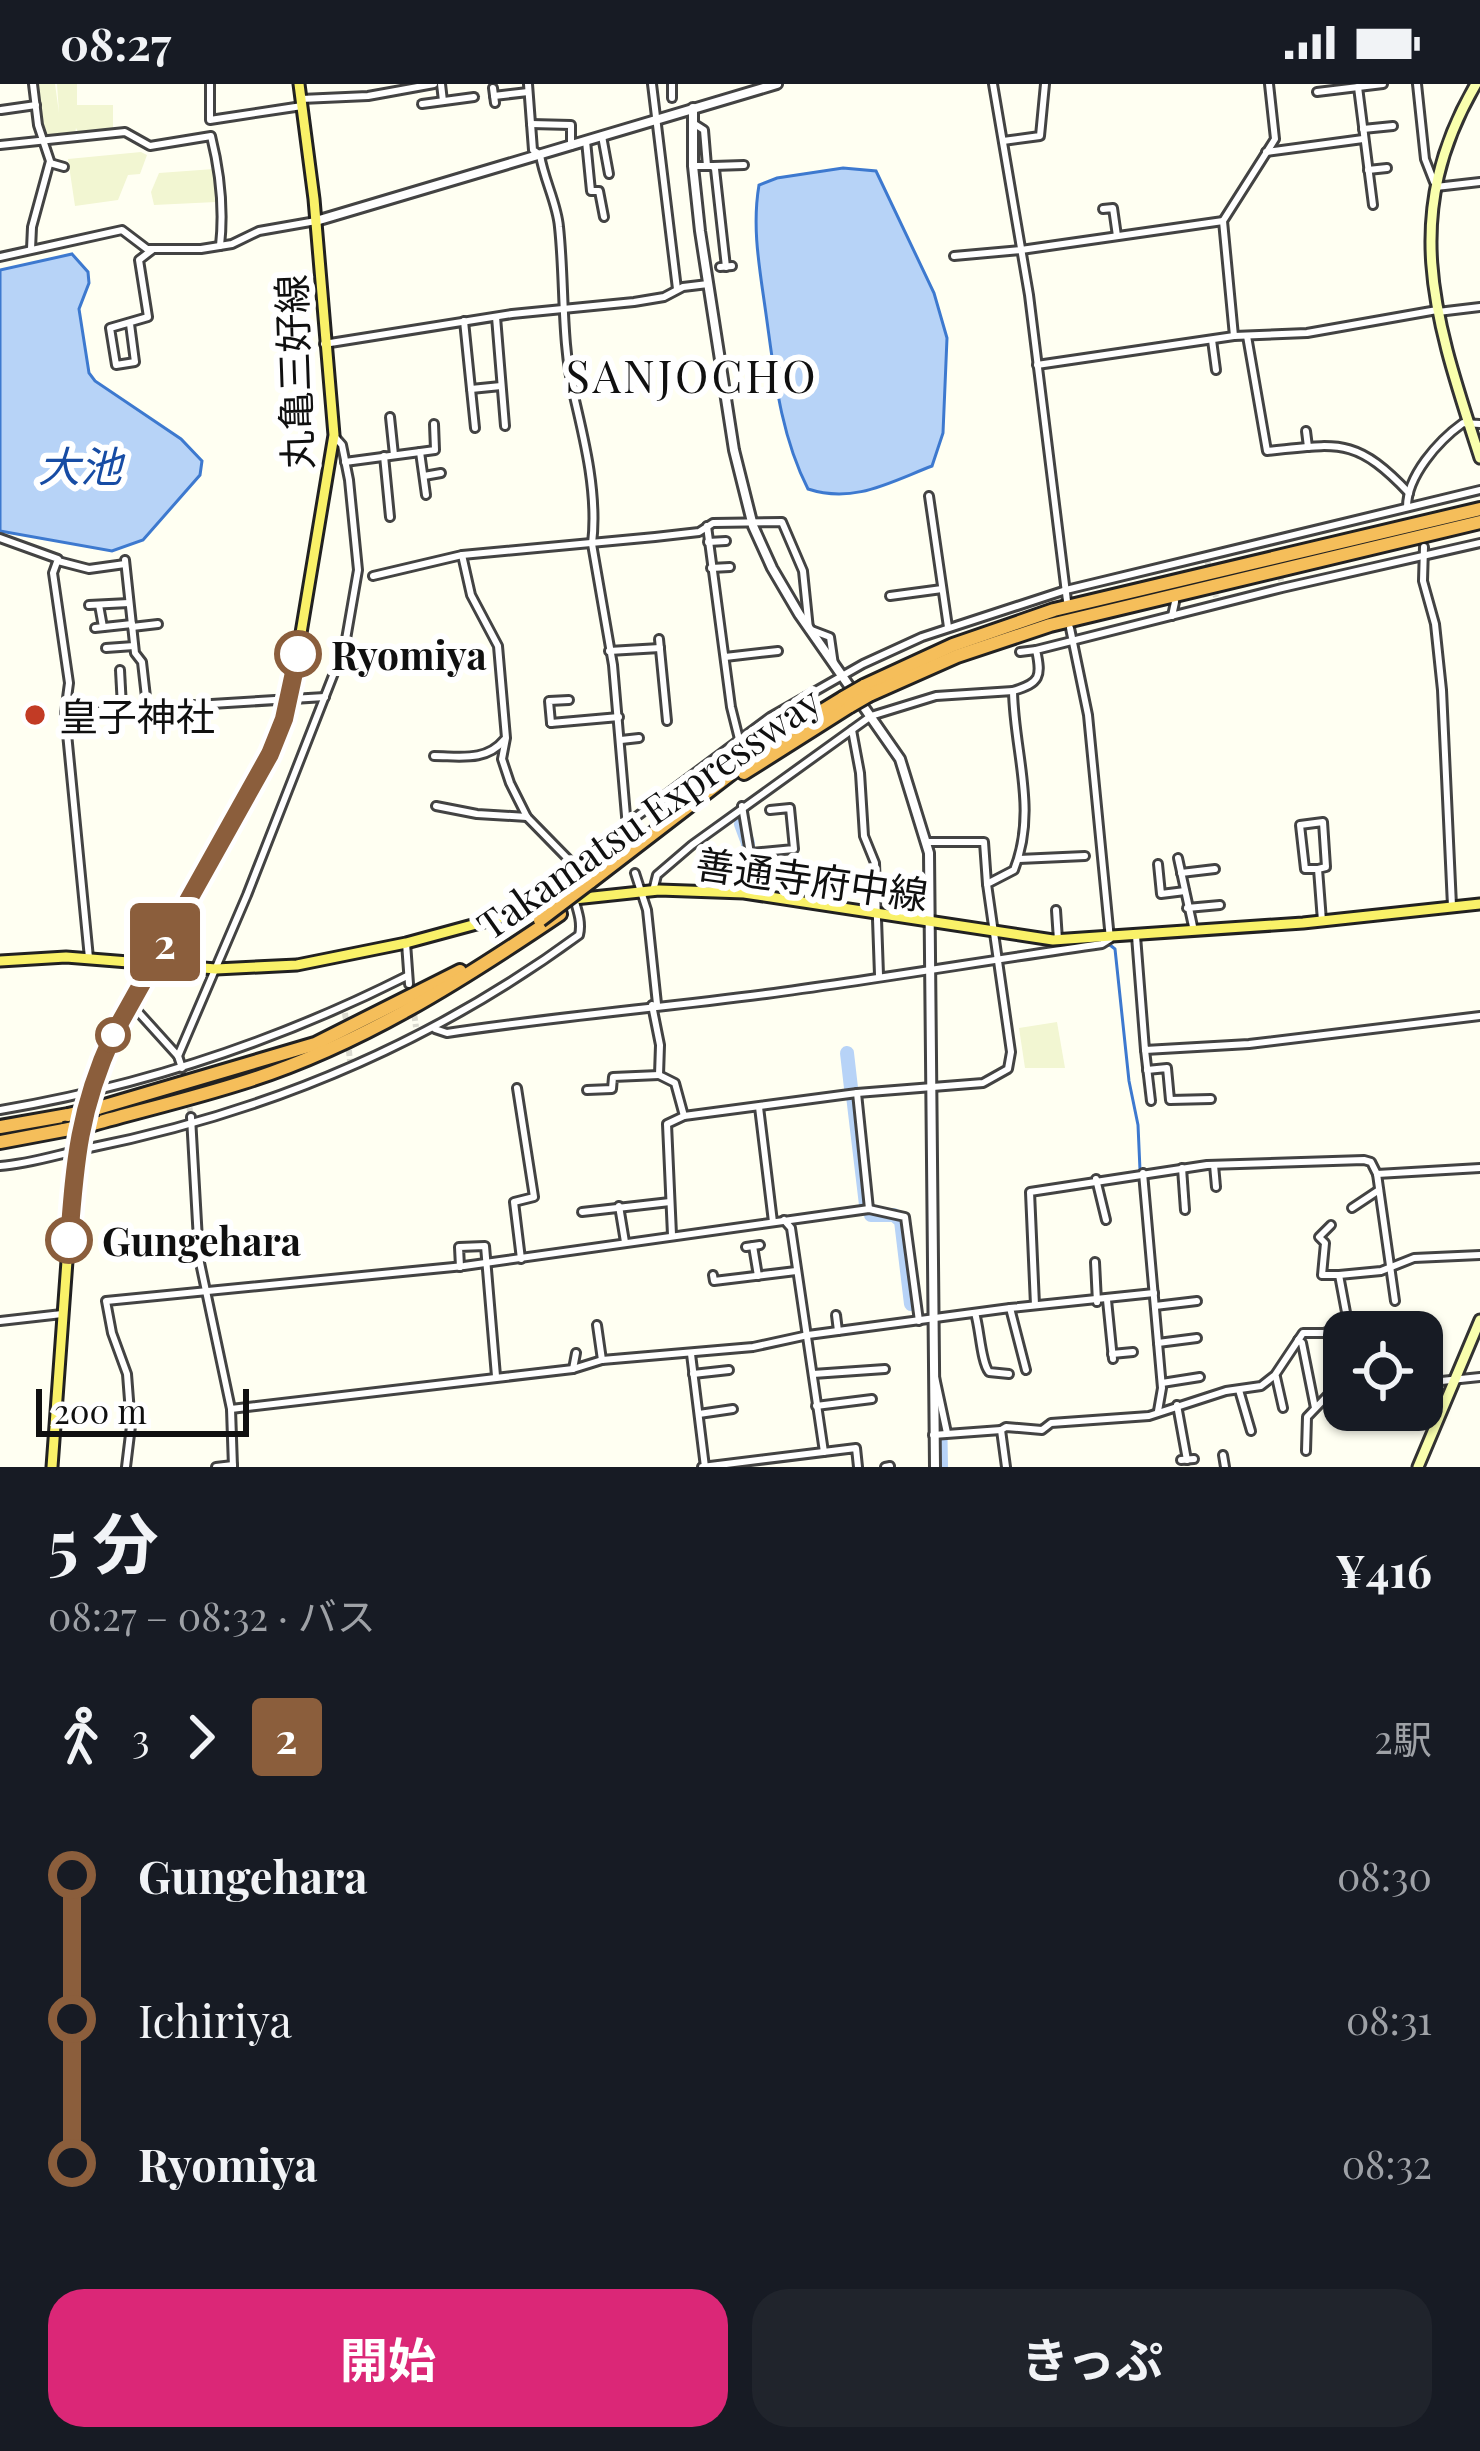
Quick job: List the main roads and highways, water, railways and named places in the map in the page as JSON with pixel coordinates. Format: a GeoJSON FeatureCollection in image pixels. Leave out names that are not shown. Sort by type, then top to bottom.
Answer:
{"type":"FeatureCollection","features":[{"type":"Feature","properties":{"kind":"highway","name":"Takamatsu Expressway"},"geometry":{"type":"LineString","coordinates":[[0,1127],[98,1108],[315,1044],[470,966],[597,882],[846,702],[953,645],[1054,610],[1480,509]]}},
{"type":"Feature","properties":{"kind":"highway","name":"Takamatsu Expressway"},"geometry":{"type":"LineString","coordinates":[[867,690],[1051,625],[1480,521]]}},
{"type":"Feature","properties":{"kind":"highway","name":"Takamatsu Expressway"},"geometry":{"type":"LineString","coordinates":[[0,1142],[93,1124],[246,1082],[375,1028],[474,973],[560,914],[597,882]]}},
{"type":"Feature","properties":{"kind":"main road","name":"丸亀三好線"},"geometry":{"type":"LineString","coordinates":[[52,1467],[75,1151],[88,1094],[131,1004],[270,754],[289,700],[334,435],[299,84]]}},
{"type":"Feature","properties":{"kind":"main road"},"geometry":{"type":"LineString","coordinates":[[1476,84],[1450,129],[1434,185],[1432,243],[1445,350],[1474,423],[1480,458]]}},
{"type":"Feature","properties":{"kind":"main road","name":"善通寺府中線"},"geometry":{"type":"LineString","coordinates":[[0,961],[89,958],[216,968],[297,965],[406,943],[574,898],[648,891],[757,895],[1058,940],[1480,904]]}},
{"type":"Feature","properties":{"kind":"main road"},"geometry":{"type":"LineString","coordinates":[[1418,1467],[1480,1320]]}},
{"type":"Feature","properties":{"kind":"water"},"geometry":{"type":"Polygon","coordinates":[[[843,168],[876,171],[934,293],[947,338],[943,433],[932,466],[872,489],[841,494],[808,489],[790,445],[771,354],[756,215],[759,185],[843,168]]]}},
{"type":"Feature","properties":{"kind":"water","name":"大池"},"geometry":{"type":"Polygon","coordinates":[[[72,254],[88,272],[79,309],[89,373],[181,439],[202,461],[200,475],[143,540],[112,551],[0,531],[0,270],[72,254]]]}},
{"type":"Feature","properties":{"kind":"waterway"},"geometry":{"type":"LineString","coordinates":[[741,824],[748,843],[748,875]]}},
{"type":"Feature","properties":{"kind":"waterway"},"geometry":{"type":"LineString","coordinates":[[1102,946],[1115,949],[1140,1170]]}},
{"type":"Feature","properties":{"kind":"waterway"},"geometry":{"type":"LineString","coordinates":[[984,965],[1045,955]]}},
{"type":"Feature","properties":{"kind":"waterway"},"geometry":{"type":"LineString","coordinates":[[847,1053],[851,1088]]}},
{"type":"Feature","properties":{"kind":"waterway"},"geometry":{"type":"LineString","coordinates":[[853,1096],[866,1205]]}},
{"type":"Feature","properties":{"kind":"waterway"},"geometry":{"type":"LineString","coordinates":[[871,1215],[894,1215],[901,1221],[911,1304]]}},
{"type":"Feature","properties":{"kind":"waterway"},"geometry":{"type":"LineString","coordinates":[[940,1406],[941,1467]]}},
{"type":"Feature","properties":{"kind":"tunnel"},"geometry":{"type":"LineString","coordinates":[[1275,549],[1281,581]]}},
{"type":"Feature","properties":{"kind":"tunnel"},"geometry":{"type":"LineString","coordinates":[[1207,560],[1216,597]]}},
{"type":"Feature","properties":{"kind":"tunnel"},"geometry":{"type":"LineString","coordinates":[[413,1006],[416,1027]]}},
{"type":"Feature","properties":{"kind":"tunnel"},"geometry":{"type":"LineString","coordinates":[[345,1013],[347,1028]]}},
{"type":"Feature","properties":{"kind":"tunnel"},"geometry":{"type":"LineString","coordinates":[[348,1041],[350,1061]]}},
{"type":"Feature","properties":{"kind":"tunnel"},"geometry":{"type":"LineString","coordinates":[[185,1081],[191,1117]]}},
{"type":"Feature","properties":{"kind":"place","name":"Ryomiya"},"geometry":{"type":"Point","coordinates":[298,654]}},
{"type":"Feature","properties":{"kind":"place","name":"皇子神社"},"geometry":{"type":"Point","coordinates":[35,715]}},
{"type":"Feature","properties":{"kind":"place","name":"Gungehara"},"geometry":{"type":"Point","coordinates":[69,1240]}},
{"type":"Feature","properties":{"kind":"district","name":"SANJOCHO"},"geometry":{"type":"Point","coordinates":[692,374]}}]}
